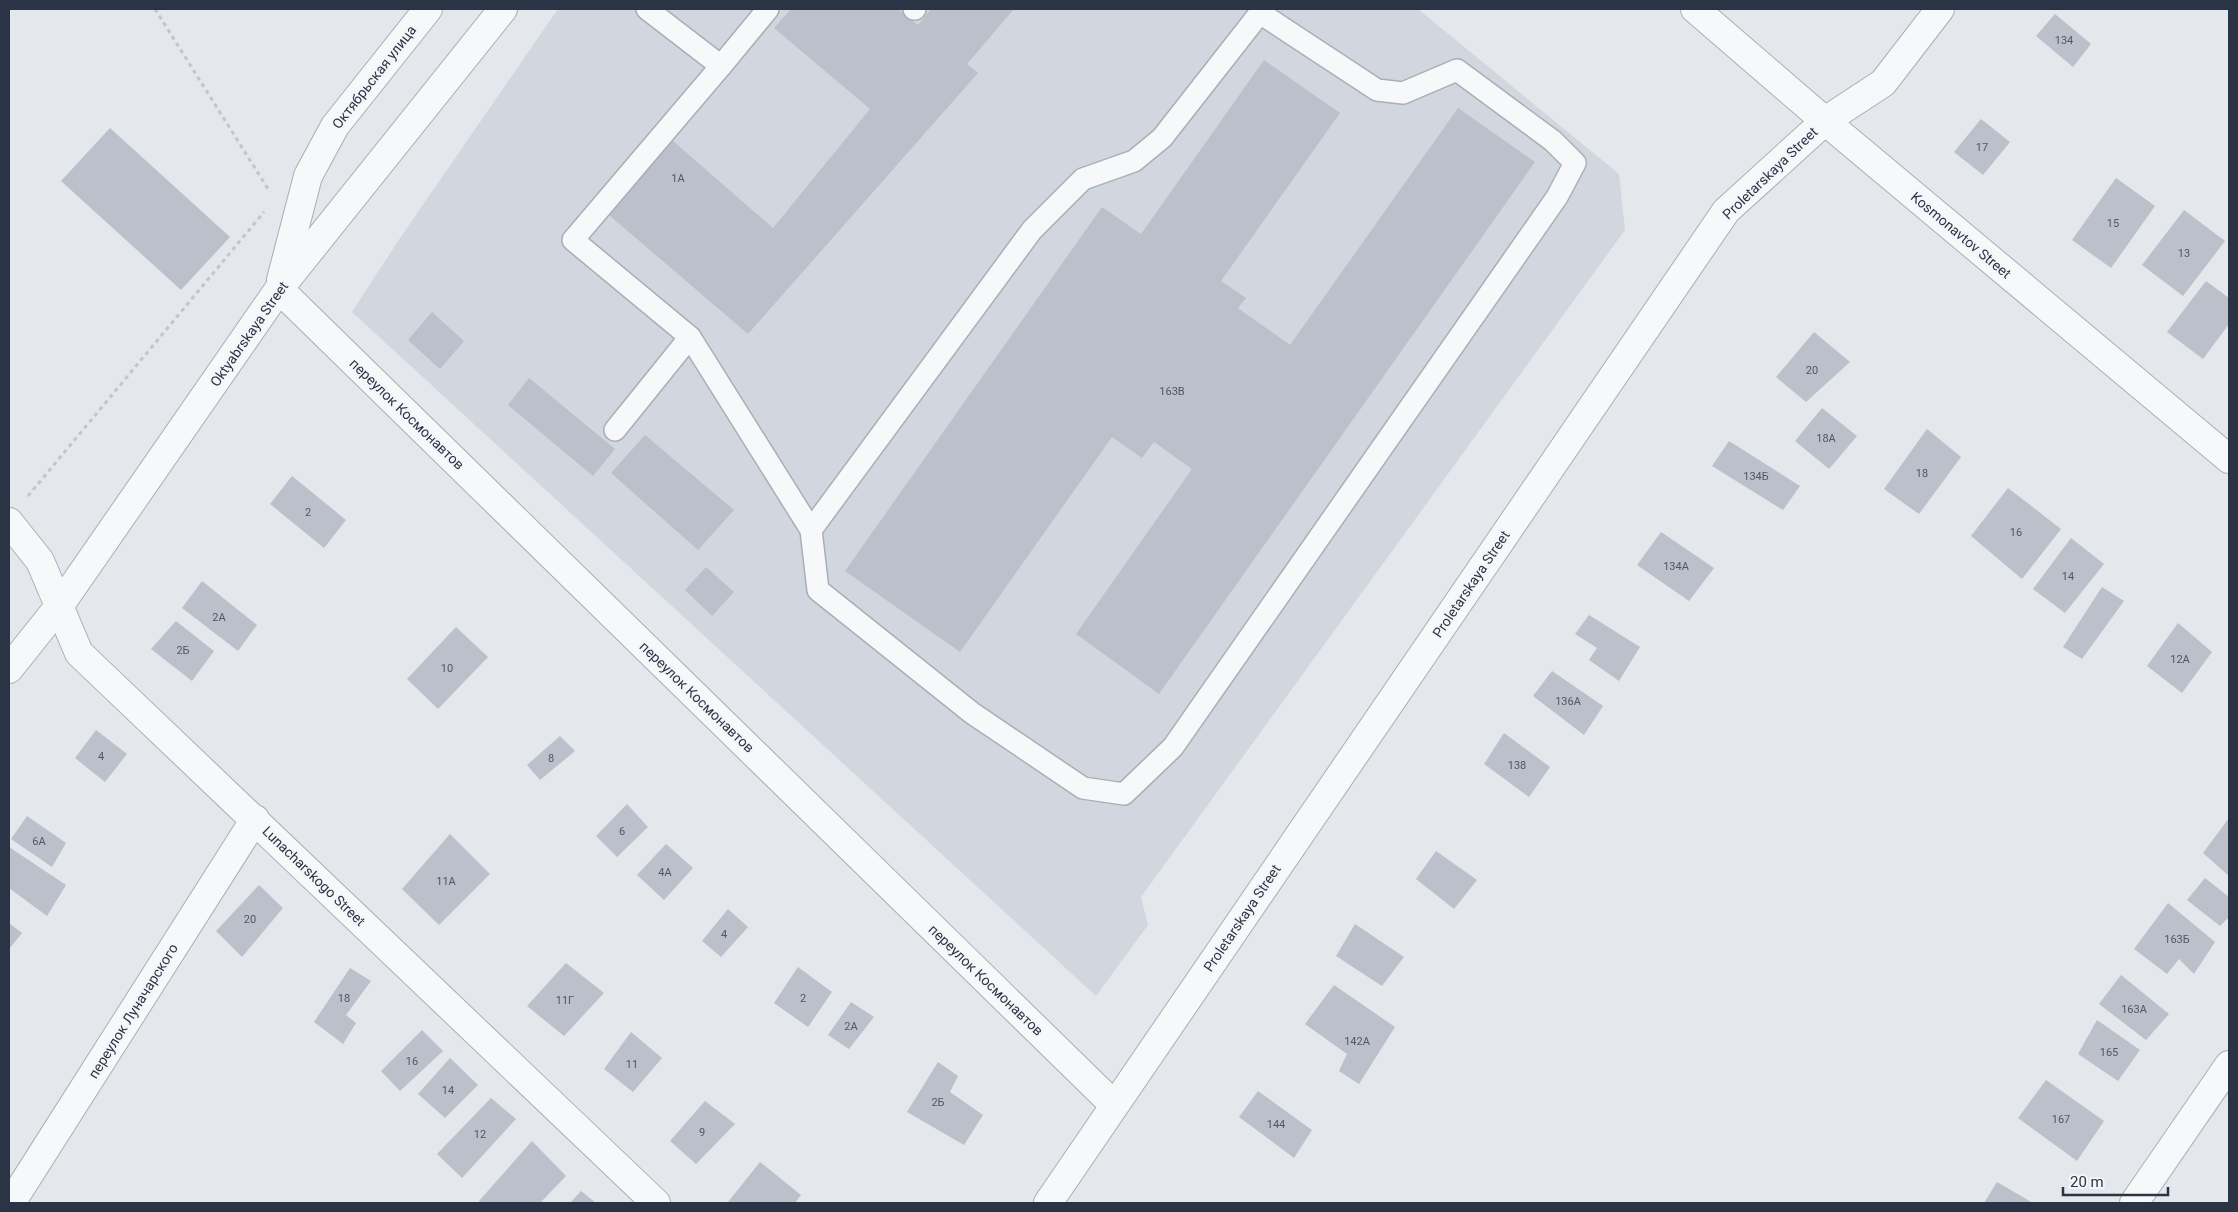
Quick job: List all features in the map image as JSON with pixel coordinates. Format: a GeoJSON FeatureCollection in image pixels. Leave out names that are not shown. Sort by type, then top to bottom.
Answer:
{"type":"FeatureCollection","features":[{"type":"Feature","properties":{"kind":"street","name":"Октябрьская улица"},"geometry":{"type":"LineString","coordinates":[[279,289],[308,176],[335,126],[428,9]]}},
{"type":"Feature","properties":{"kind":"street","name":"Oktyabrskaya Street"},"geometry":{"type":"LineString","coordinates":[[9,669],[60,605],[279,289],[503,9]]}},
{"type":"Feature","properties":{"kind":"street","name":"Kosmonavtov Street"},"geometry":{"type":"LineString","coordinates":[[1695,9],[1824,121],[2229,459]]}},
{"type":"Feature","properties":{"kind":"street","name":"Proletarskaya Street"},"geometry":{"type":"LineString","coordinates":[[1048,1203],[1726,211],[1824,121],[1883,83],[1940,9]]}},
{"type":"Feature","properties":{"kind":"street","name":"переулок Космонавтов"},"geometry":{"type":"LineString","coordinates":[[279,289],[1114,1105]]}},
{"type":"Feature","properties":{"kind":"street","name":"Lunacharskogo Street"},"geometry":{"type":"LineString","coordinates":[[9,522],[40,561],[79,653],[656,1203]]}},
{"type":"Feature","properties":{"kind":"street","name":"переулок Луначарского"},"geometry":{"type":"LineString","coordinates":[[11,1203],[255,819]]}},
{"type":"Feature","properties":{"kind":"street"},"geometry":{"type":"LineString","coordinates":[[2134,1203],[2229,1065]]}},
{"type":"Feature","properties":{"kind":"lane"},"geometry":{"type":"LineString","coordinates":[[647,9],[721,66]]}},
{"type":"Feature","properties":{"kind":"lane"},"geometry":{"type":"LineString","coordinates":[[768,9],[574,240],[690,338],[811,530],[818,590],[972,713],[1083,788],[1124,794],[1173,747],[1557,197],[1575,163],[1553,141],[1456,70],[1403,93],[1377,90],[1262,11],[1162,138],[1134,161],[1083,179],[1032,230],[811,530]]}},
{"type":"Feature","properties":{"kind":"lane"},"geometry":{"type":"LineString","coordinates":[[615,430],[690,338]]}},
{"type":"Feature","properties":{"kind":"path"},"geometry":{"type":"LineString","coordinates":[[156,9],[275,199]]}},
{"type":"Feature","properties":{"kind":"path"},"geometry":{"type":"LineString","coordinates":[[28,497],[269,206]]}},
{"type":"Feature","properties":{"kind":"shaded area"},"geometry":{"type":"Polygon","coordinates":[[[558,9],[1418,9],[1619,174],[1625,230],[1141,897],[1148,925],[1096,996],[352,312],[398,241],[558,9]]]}},
{"type":"Feature","properties":{"kind":"building"},"geometry":{"type":"Polygon","coordinates":[[[791,9],[898,9],[918,25],[931,9],[1014,9],[967,64],[978,73],[748,334],[609,215],[672,140],[773,228],[870,109],[774,28],[791,9]]]}},
{"type":"Feature","properties":{"kind":"building"},"geometry":{"type":"Polygon","coordinates":[[[2055,14],[2091,44],[2073,67],[2036,36],[2055,14]]]}},
{"type":"Feature","properties":{"kind":"building"},"geometry":{"type":"Polygon","coordinates":[[[1264,60],[1340,113],[1221,281],[1246,298],[1238,308],[1290,345],[1458,108],[1535,162],[1159,694],[1076,634],[1192,469],[1154,442],[1142,458],[1112,437],[960,652],[845,571],[1102,207],[1141,234],[1264,60]]]}},
{"type":"Feature","properties":{"kind":"building"},"geometry":{"type":"Polygon","coordinates":[[[1981,119],[2010,142],[1983,175],[1954,152],[1981,119]]]}},
{"type":"Feature","properties":{"kind":"building"},"geometry":{"type":"Polygon","coordinates":[[[110,128],[230,237],[181,290],[61,181],[110,128]]]}},
{"type":"Feature","properties":{"kind":"building"},"geometry":{"type":"Polygon","coordinates":[[[2116,178],[2155,206],[2111,268],[2072,240],[2116,178]]]}},
{"type":"Feature","properties":{"kind":"building"},"geometry":{"type":"Polygon","coordinates":[[[2184,210],[2225,241],[2183,296],[2142,265],[2184,210]]]}},
{"type":"Feature","properties":{"kind":"building"},"geometry":{"type":"Polygon","coordinates":[[[2206,281],[2229,298],[2229,324],[2203,359],[2167,332],[2206,281]]]}},
{"type":"Feature","properties":{"kind":"building"},"geometry":{"type":"Polygon","coordinates":[[[432,312],[464,341],[440,369],[408,340],[432,312]]]}},
{"type":"Feature","properties":{"kind":"building"},"geometry":{"type":"Polygon","coordinates":[[[1814,332],[1850,362],[1806,402],[1776,377],[1814,332]]]}},
{"type":"Feature","properties":{"kind":"building"},"geometry":{"type":"Polygon","coordinates":[[[529,378],[615,449],[593,476],[508,405],[529,378]]]}},
{"type":"Feature","properties":{"kind":"building"},"geometry":{"type":"Polygon","coordinates":[[[1822,408],[1857,436],[1829,469],[1795,441],[1822,408]]]}},
{"type":"Feature","properties":{"kind":"building"},"geometry":{"type":"Polygon","coordinates":[[[1927,429],[1961,457],[1919,514],[1884,489],[1927,429]]]}},
{"type":"Feature","properties":{"kind":"building"},"geometry":{"type":"Polygon","coordinates":[[[645,435],[734,510],[698,550],[611,473],[645,435]]]}},
{"type":"Feature","properties":{"kind":"building"},"geometry":{"type":"Polygon","coordinates":[[[1729,441],[1800,486],[1783,510],[1712,466],[1729,441]]]}},
{"type":"Feature","properties":{"kind":"building"},"geometry":{"type":"Polygon","coordinates":[[[292,476],[346,520],[324,548],[270,504],[292,476]]]}},
{"type":"Feature","properties":{"kind":"building"},"geometry":{"type":"Polygon","coordinates":[[[2008,488],[2061,529],[2022,579],[1971,536],[2008,488]]]}},
{"type":"Feature","properties":{"kind":"building"},"geometry":{"type":"Polygon","coordinates":[[[1661,532],[1714,568],[1689,601],[1637,565],[1661,532]]]}},
{"type":"Feature","properties":{"kind":"building"},"geometry":{"type":"Polygon","coordinates":[[[2071,538],[2104,564],[2065,613],[2033,589],[2071,538]]]}},
{"type":"Feature","properties":{"kind":"building"},"geometry":{"type":"Polygon","coordinates":[[[706,567],[734,592],[712,616],[685,590],[706,567]]]}},
{"type":"Feature","properties":{"kind":"building"},"geometry":{"type":"Polygon","coordinates":[[[202,581],[257,625],[238,651],[182,608],[202,581]]]}},
{"type":"Feature","properties":{"kind":"building"},"geometry":{"type":"Polygon","coordinates":[[[2102,587],[2124,601],[2082,659],[2063,647],[2102,587]]]}},
{"type":"Feature","properties":{"kind":"building"},"geometry":{"type":"Polygon","coordinates":[[[1589,615],[1640,647],[1619,681],[1589,660],[1597,648],[1575,634],[1589,615]]]}},
{"type":"Feature","properties":{"kind":"building"},"geometry":{"type":"Polygon","coordinates":[[[176,621],[214,651],[192,681],[151,649],[176,621]]]}},
{"type":"Feature","properties":{"kind":"building"},"geometry":{"type":"Polygon","coordinates":[[[2178,623],[2212,652],[2182,693],[2147,666],[2178,623]]]}},
{"type":"Feature","properties":{"kind":"building"},"geometry":{"type":"Polygon","coordinates":[[[456,627],[488,657],[438,709],[407,679],[456,627]]]}},
{"type":"Feature","properties":{"kind":"building"},"geometry":{"type":"Polygon","coordinates":[[[1552,671],[1603,706],[1584,735],[1533,696],[1552,671]]]}},
{"type":"Feature","properties":{"kind":"building"},"geometry":{"type":"Polygon","coordinates":[[[96,730],[127,754],[105,782],[75,758],[96,730]]]}},
{"type":"Feature","properties":{"kind":"building"},"geometry":{"type":"Polygon","coordinates":[[[1504,733],[1550,767],[1529,797],[1484,764],[1504,733]]]}},
{"type":"Feature","properties":{"kind":"building"},"geometry":{"type":"Polygon","coordinates":[[[560,736],[575,751],[540,780],[527,765],[560,736]]]}},
{"type":"Feature","properties":{"kind":"building"},"geometry":{"type":"Polygon","coordinates":[[[627,804],[648,827],[617,857],[596,836],[627,804]]]}},
{"type":"Feature","properties":{"kind":"building"},"geometry":{"type":"Polygon","coordinates":[[[27,816],[66,843],[52,867],[11,839],[27,816]]]}},
{"type":"Feature","properties":{"kind":"building"},"geometry":{"type":"Polygon","coordinates":[[[2229,818],[2229,876],[2203,853],[2229,818]]]}},
{"type":"Feature","properties":{"kind":"building"},"geometry":{"type":"Polygon","coordinates":[[[450,834],[490,874],[439,925],[402,889],[450,834]]]}},
{"type":"Feature","properties":{"kind":"building"},"geometry":{"type":"Polygon","coordinates":[[[666,844],[693,868],[664,900],[637,875],[666,844]]]}},
{"type":"Feature","properties":{"kind":"building"},"geometry":{"type":"Polygon","coordinates":[[[9,847],[66,885],[47,916],[9,888],[9,847]]]}},
{"type":"Feature","properties":{"kind":"building"},"geometry":{"type":"Polygon","coordinates":[[[1436,851],[1477,880],[1454,909],[1416,879],[1436,851]]]}},
{"type":"Feature","properties":{"kind":"building"},"geometry":{"type":"Polygon","coordinates":[[[2205,878],[2229,897],[2229,917],[2220,926],[2187,900],[2205,878]]]}},
{"type":"Feature","properties":{"kind":"building"},"geometry":{"type":"Polygon","coordinates":[[[259,885],[283,908],[242,957],[216,931],[259,885]]]}},
{"type":"Feature","properties":{"kind":"building"},"geometry":{"type":"Polygon","coordinates":[[[2168,903],[2215,942],[2194,974],[2179,959],[2167,974],[2134,949],[2168,903]]]}},
{"type":"Feature","properties":{"kind":"building"},"geometry":{"type":"Polygon","coordinates":[[[728,909],[748,927],[721,957],[702,941],[728,909]]]}},
{"type":"Feature","properties":{"kind":"building"},"geometry":{"type":"Polygon","coordinates":[[[9,923],[22,933],[9,949],[9,923]]]}},
{"type":"Feature","properties":{"kind":"building"},"geometry":{"type":"Polygon","coordinates":[[[1355,924],[1404,957],[1382,986],[1336,956],[1355,924]]]}},
{"type":"Feature","properties":{"kind":"building"},"geometry":{"type":"Polygon","coordinates":[[[566,963],[604,993],[564,1036],[527,1006],[566,963]]]}},
{"type":"Feature","properties":{"kind":"building"},"geometry":{"type":"Polygon","coordinates":[[[798,967],[832,992],[808,1027],[774,1003],[798,967]]]}},
{"type":"Feature","properties":{"kind":"building"},"geometry":{"type":"Polygon","coordinates":[[[350,968],[371,981],[346,1015],[356,1023],[343,1044],[314,1022],[350,968]]]}},
{"type":"Feature","properties":{"kind":"building"},"geometry":{"type":"Polygon","coordinates":[[[2121,975],[2169,1014],[2146,1040],[2099,1004],[2121,975]]]}},
{"type":"Feature","properties":{"kind":"building"},"geometry":{"type":"Polygon","coordinates":[[[1334,985],[1395,1027],[1359,1084],[1339,1071],[1347,1054],[1305,1024],[1334,985]]]}},
{"type":"Feature","properties":{"kind":"building"},"geometry":{"type":"Polygon","coordinates":[[[851,1002],[874,1017],[849,1049],[828,1035],[851,1002]]]}},
{"type":"Feature","properties":{"kind":"building"},"geometry":{"type":"Polygon","coordinates":[[[2097,1020],[2140,1050],[2118,1081],[2078,1054],[2097,1020]]]}},
{"type":"Feature","properties":{"kind":"building"},"geometry":{"type":"Polygon","coordinates":[[[422,1030],[443,1051],[400,1091],[381,1071],[422,1030]]]}},
{"type":"Feature","properties":{"kind":"building"},"geometry":{"type":"Polygon","coordinates":[[[631,1032],[662,1058],[633,1092],[604,1069],[631,1032]]]}},
{"type":"Feature","properties":{"kind":"building"},"geometry":{"type":"Polygon","coordinates":[[[450,1058],[478,1085],[445,1118],[418,1094],[450,1058]]]}},
{"type":"Feature","properties":{"kind":"building"},"geometry":{"type":"Polygon","coordinates":[[[938,1062],[958,1076],[950,1092],[983,1115],[964,1145],[907,1112],[938,1062]]]}},
{"type":"Feature","properties":{"kind":"building"},"geometry":{"type":"Polygon","coordinates":[[[2046,1080],[2104,1121],[2077,1161],[2018,1118],[2046,1080]]]}},
{"type":"Feature","properties":{"kind":"building"},"geometry":{"type":"Polygon","coordinates":[[[1258,1091],[1312,1130],[1294,1158],[1239,1117],[1258,1091]]]}},
{"type":"Feature","properties":{"kind":"building"},"geometry":{"type":"Polygon","coordinates":[[[491,1098],[516,1119],[462,1178],[437,1154],[491,1098]]]}},
{"type":"Feature","properties":{"kind":"building"},"geometry":{"type":"Polygon","coordinates":[[[705,1101],[735,1124],[696,1164],[670,1141],[705,1101]]]}},
{"type":"Feature","properties":{"kind":"building"},"geometry":{"type":"Polygon","coordinates":[[[532,1141],[566,1176],[540,1203],[481,1203],[479,1201],[532,1141]]]}},
{"type":"Feature","properties":{"kind":"building"},"geometry":{"type":"Polygon","coordinates":[[[760,1162],[801,1195],[795,1203],[728,1202],[760,1162]]]}},
{"type":"Feature","properties":{"kind":"building"},"geometry":{"type":"Polygon","coordinates":[[[1997,1182],[2033,1203],[1984,1203],[1997,1182]]]}},
{"type":"Feature","properties":{"kind":"building"},"geometry":{"type":"Polygon","coordinates":[[[581,1191],[596,1203],[570,1203],[581,1191]]]}}]}
